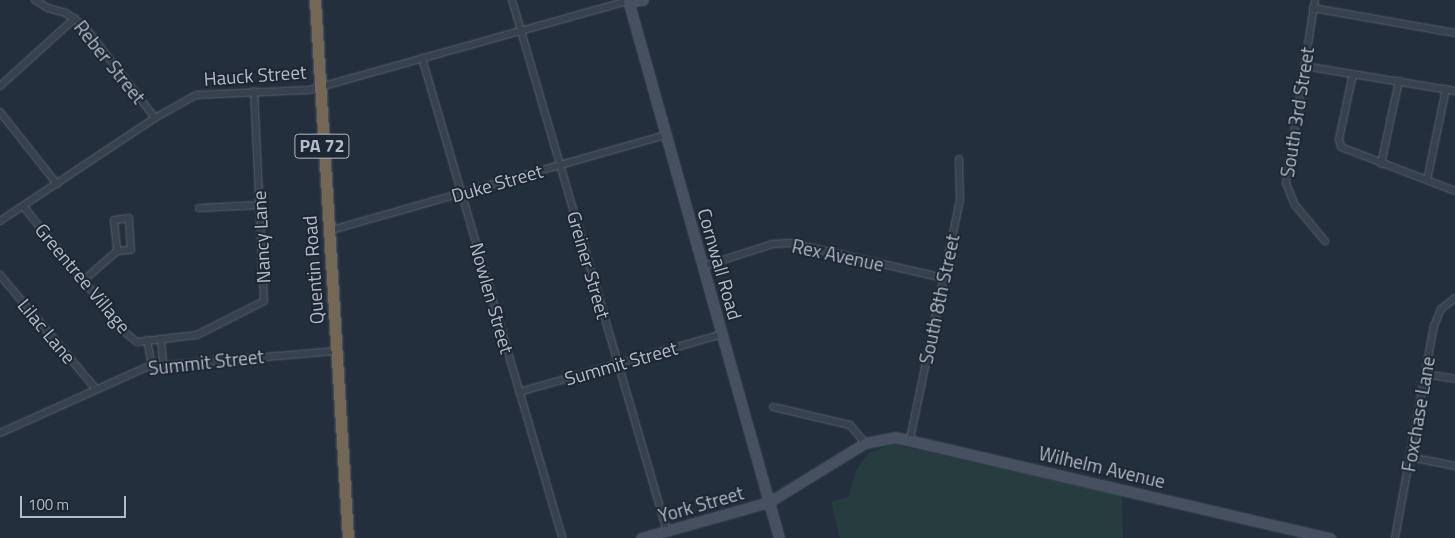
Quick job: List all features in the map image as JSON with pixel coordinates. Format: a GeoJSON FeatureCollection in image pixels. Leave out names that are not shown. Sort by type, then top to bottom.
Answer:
{"type":"FeatureCollection","features":[{"type":"Feature","properties":{"kind":"highway","name":"Quentin Road"},"geometry":{"type":"LineString","coordinates":[[315,0],[318,87],[348,538]]}},
{"type":"Feature","properties":{"kind":"street","name":"Reber Street"},"geometry":{"type":"LineString","coordinates":[[34,0],[75,18],[154,118]]}},
{"type":"Feature","properties":{"kind":"street","name":"Greiner Street"},"geometry":{"type":"LineString","coordinates":[[512,0],[666,531]]}},
{"type":"Feature","properties":{"kind":"street","name":"Hauck Street"},"geometry":{"type":"LineString","coordinates":[[0,221],[154,118],[196,95],[318,87],[628,0],[643,0]]}},
{"type":"Feature","properties":{"kind":"street","name":"Cornwall Road"},"geometry":{"type":"LineString","coordinates":[[628,0],[779,538]]}},
{"type":"Feature","properties":{"kind":"street","name":"South 3rd Street"},"geometry":{"type":"LineString","coordinates":[[1315,0],[1286,184],[1290,198],[1326,241]]}},
{"type":"Feature","properties":{"kind":"street"},"geometry":{"type":"LineString","coordinates":[[1313,8],[1455,33]]}},
{"type":"Feature","properties":{"kind":"street"},"geometry":{"type":"LineString","coordinates":[[0,86],[75,18]]}},
{"type":"Feature","properties":{"kind":"street","name":"Nowlen Street"},"geometry":{"type":"LineString","coordinates":[[422,58],[562,538]]}},
{"type":"Feature","properties":{"kind":"street"},"geometry":{"type":"LineString","coordinates":[[1304,66],[1455,91]]}},
{"type":"Feature","properties":{"kind":"street"},"geometry":{"type":"LineString","coordinates":[[1353,74],[1339,139],[1341,147],[1381,164],[1455,190]]}},
{"type":"Feature","properties":{"kind":"street"},"geometry":{"type":"LineString","coordinates":[[1381,164],[1399,81]]}},
{"type":"Feature","properties":{"kind":"street"},"geometry":{"type":"LineString","coordinates":[[1427,180],[1446,89]]}},
{"type":"Feature","properties":{"kind":"street","name":"Nancy Lane"},"geometry":{"type":"LineString","coordinates":[[161,339],[197,335],[264,301],[254,91]]}},
{"type":"Feature","properties":{"kind":"street"},"geometry":{"type":"LineString","coordinates":[[0,112],[57,184]]}},
{"type":"Feature","properties":{"kind":"street","name":"Duke Street"},"geometry":{"type":"LineString","coordinates":[[328,231],[666,135]]}},
{"type":"Feature","properties":{"kind":"street","name":"South 8th Street"},"geometry":{"type":"LineString","coordinates":[[910,439],[960,200],[960,159]]}},
{"type":"Feature","properties":{"kind":"street"},"geometry":{"type":"LineString","coordinates":[[199,208],[260,205]]}},
{"type":"Feature","properties":{"kind":"street","name":"Greentree Village"},"geometry":{"type":"LineString","coordinates":[[24,206],[127,334],[137,342],[161,339]]}},
{"type":"Feature","properties":{"kind":"street"},"geometry":{"type":"LineString","coordinates":[[84,280],[117,251],[131,250],[129,218],[114,220],[117,251]]}},
{"type":"Feature","properties":{"kind":"street","name":"Rex Avenue"},"geometry":{"type":"LineString","coordinates":[[704,266],[773,244],[790,243],[944,278]]}},
{"type":"Feature","properties":{"kind":"street","name":"Lilac Lane"},"geometry":{"type":"LineString","coordinates":[[0,275],[95,388]]}},
{"type":"Feature","properties":{"kind":"street","name":"Foxchase Lane"},"geometry":{"type":"LineString","coordinates":[[1395,538],[1437,318],[1441,309],[1455,298]]}},
{"type":"Feature","properties":{"kind":"street","name":"Summit Street"},"geometry":{"type":"LineString","coordinates":[[519,392],[723,334]]}},
{"type":"Feature","properties":{"kind":"street"},"geometry":{"type":"LineString","coordinates":[[161,339],[163,363]]}},
{"type":"Feature","properties":{"kind":"street","name":"Greentree Village"},"geometry":{"type":"LineString","coordinates":[[147,340],[152,366]]}},
{"type":"Feature","properties":{"kind":"street","name":"Summit Street"},"geometry":{"type":"LineString","coordinates":[[0,433],[95,388],[163,363],[336,351]]}},
{"type":"Feature","properties":{"kind":"street"},"geometry":{"type":"LineString","coordinates":[[1425,374],[1455,380]]}},
{"type":"Feature","properties":{"kind":"street"},"geometry":{"type":"LineString","coordinates":[[773,407],[850,425],[865,443]]}},
{"type":"Feature","properties":{"kind":"street","name":"Wilhelm Avenue"},"geometry":{"type":"LineString","coordinates":[[769,502],[865,443],[888,437],[910,439],[1330,538]]}},
{"type":"Feature","properties":{"kind":"street"},"geometry":{"type":"LineString","coordinates":[[1410,457],[1455,466]]}},
{"type":"Feature","properties":{"kind":"street","name":"York Street"},"geometry":{"type":"LineString","coordinates":[[641,538],[769,502]]}},
{"type":"Feature","properties":{"kind":"green space"},"geometry":{"type":"Polygon","coordinates":[[[893,444],[1122,496],[1123,538],[840,538],[831,502],[848,497],[857,468],[869,453],[893,444]]]}}]}
